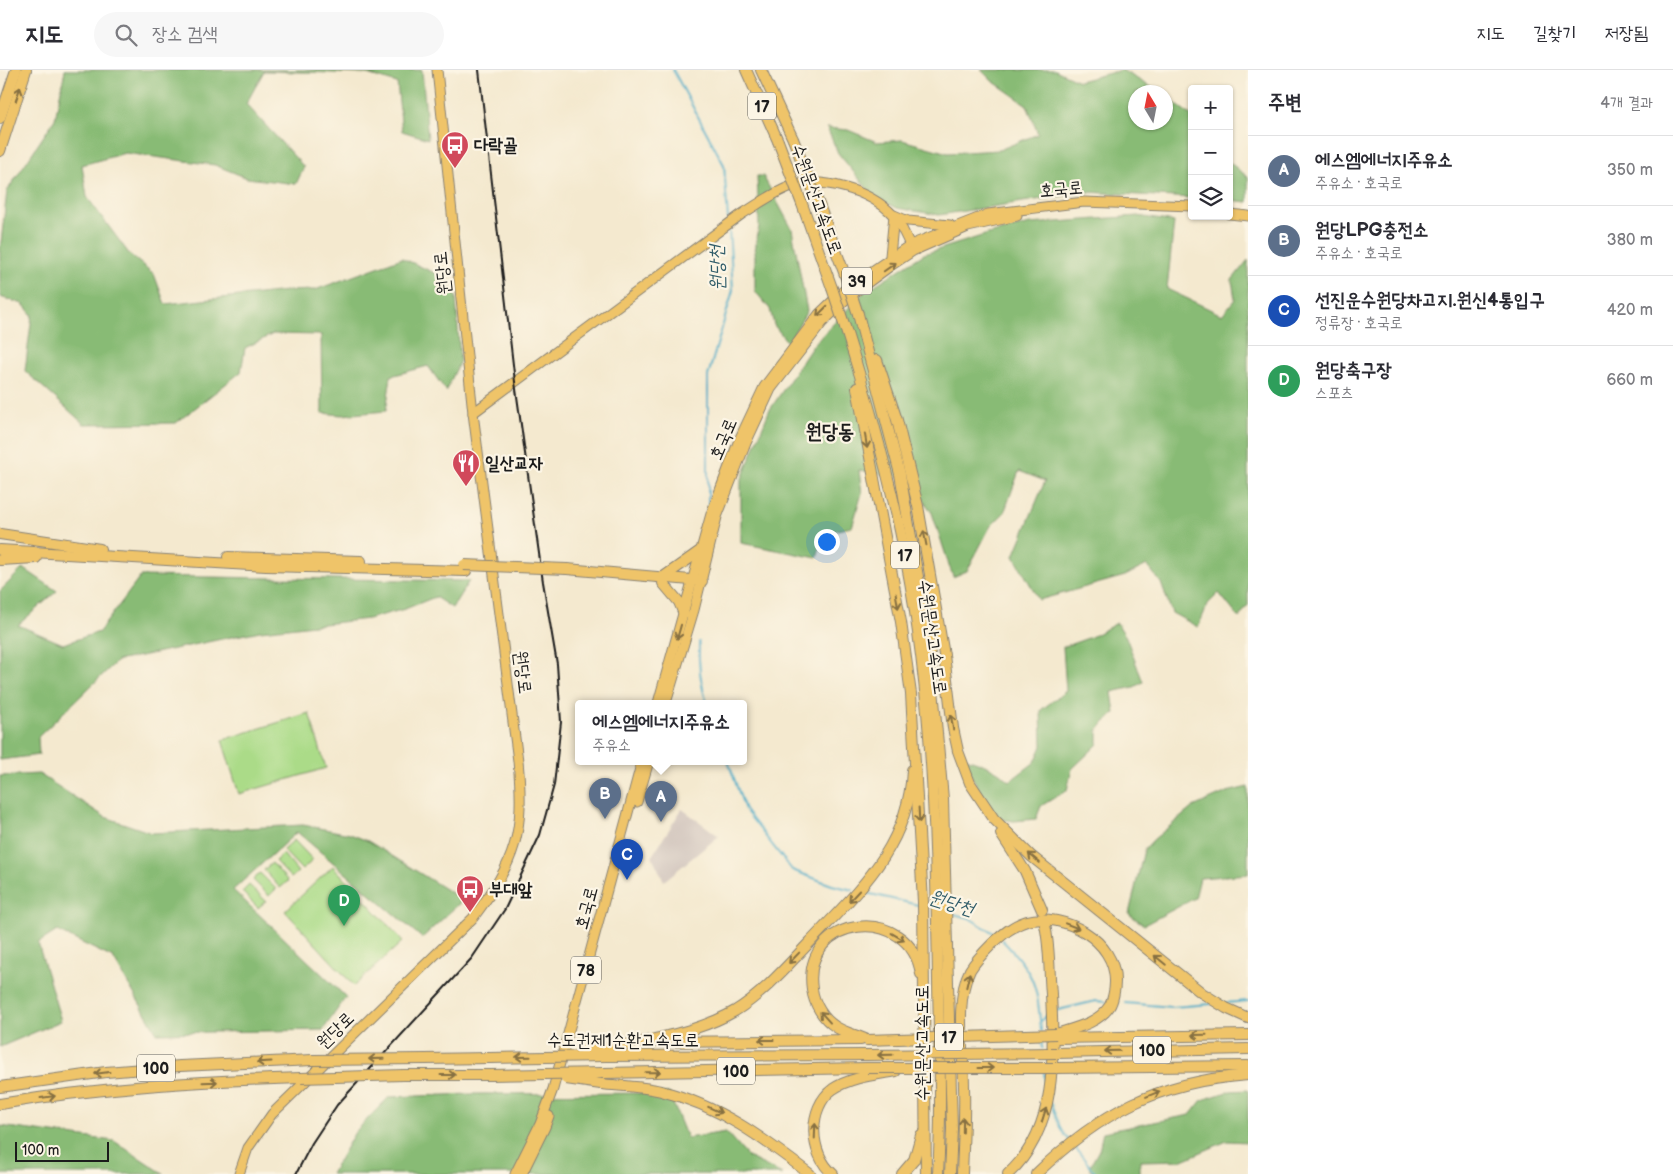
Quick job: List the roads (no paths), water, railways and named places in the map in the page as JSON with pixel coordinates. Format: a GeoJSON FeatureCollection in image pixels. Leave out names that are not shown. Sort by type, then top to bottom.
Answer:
{"type":"FeatureCollection","features":[{"type":"Feature","properties":{"kind":"highway"},"geometry":{"type":"LineString","coordinates":[[0,118],[16,70]]}},
{"type":"Feature","properties":{"kind":"highway"},"geometry":{"type":"LineString","coordinates":[[0,151],[26,70]]}},
{"type":"Feature","properties":{"kind":"highway","name":"수원문산고속도로"},"geometry":{"type":"LineString","coordinates":[[746,70],[778,142],[802,204],[850,342],[874,428],[906,561],[928,733],[941,907],[952,1130],[950,1174]]}},
{"type":"Feature","properties":{"kind":"highway","name":"수원문산고속도로"},"geometry":{"type":"LineString","coordinates":[[761,70],[793,139],[845,275],[864,331],[900,474],[928,634],[944,799],[941,907]]}},
{"type":"Feature","properties":{"kind":"highway"},"geometry":{"type":"LineString","coordinates":[[864,331],[879,365],[910,467],[926,542],[958,751],[980,804],[1025,871],[1042,910]]}},
{"type":"Feature","properties":{"kind":"highway"},"geometry":{"type":"LineString","coordinates":[[850,342],[866,448],[901,622],[911,694],[923,902],[926,1174]]}},
{"type":"Feature","properties":{"kind":"highway"},"geometry":{"type":"LineString","coordinates":[[0,534],[118,554]]}},
{"type":"Feature","properties":{"kind":"highway"},"geometry":{"type":"LineString","coordinates":[[0,546],[266,566],[465,568],[568,572],[697,583]]}},
{"type":"Feature","properties":{"kind":"highway"},"geometry":{"type":"LineString","coordinates":[[0,550],[118,554]]}},
{"type":"Feature","properties":{"kind":"highway"},"geometry":{"type":"LineString","coordinates":[[662,580],[700,551]]}},
{"type":"Feature","properties":{"kind":"highway"},"geometry":{"type":"LineString","coordinates":[[0,560],[118,554]]}},
{"type":"Feature","properties":{"kind":"highway"},"geometry":{"type":"LineString","coordinates":[[662,580],[675,596],[684,614]]}},
{"type":"Feature","properties":{"kind":"highway"},"geometry":{"type":"LineString","coordinates":[[605,1052],[699,1027],[735,1010],[764,989],[878,868],[902,821],[910,788],[911,694]]}},
{"type":"Feature","properties":{"kind":"highway"},"geometry":{"type":"LineString","coordinates":[[970,783],[994,819],[1025,850],[1198,990],[1226,1008],[1247,1018]]}},
{"type":"Feature","properties":{"kind":"highway"},"geometry":{"type":"LineString","coordinates":[[962,1174],[964,1088],[961,1007],[970,971],[980,956],[1008,930],[1027,921],[1063,923],[1083,930],[1109,956],[1116,972],[1115,989],[1110,1007],[1099,1017],[1083,1026],[1056,1036]]}},
{"type":"Feature","properties":{"kind":"highway"},"geometry":{"type":"LineString","coordinates":[[1008,1174],[1035,1139],[1050,1090],[1053,1047],[1045,925]]}},
{"type":"Feature","properties":{"kind":"highway"},"geometry":{"type":"LineString","coordinates":[[867,1040],[843,1031],[829,1021],[814,1001],[811,986],[812,965],[819,949],[836,934],[851,927],[877,927],[895,934],[908,944],[917,958],[920,970],[925,1023]]}},
{"type":"Feature","properties":{"kind":"highway","name":"수원문산고속도로"},"geometry":{"type":"LineString","coordinates":[[938,1174],[942,944]]}},
{"type":"Feature","properties":{"kind":"highway"},"geometry":{"type":"LineString","coordinates":[[638,1042],[867,1040],[1029,1036],[1248,1035]]}},
{"type":"Feature","properties":{"kind":"highway","name":"수도권제1순환고속도로"},"geometry":{"type":"LineString","coordinates":[[0,1087],[106,1072],[180,1066],[313,1060],[552,1057],[605,1052],[867,1055],[1248,1049]]}},
{"type":"Feature","properties":{"kind":"highway","name":"수도권제1순환고속도로"},"geometry":{"type":"LineString","coordinates":[[0,1104],[72,1094],[183,1083],[300,1078],[404,1075],[867,1072],[911,1068],[1248,1066]]}},
{"type":"Feature","properties":{"kind":"highway"},"geometry":{"type":"LineString","coordinates":[[833,1174],[823,1164],[816,1146],[816,1115],[826,1096],[833,1089],[867,1072]]}},
{"type":"Feature","properties":{"kind":"highway"},"geometry":{"type":"LineString","coordinates":[[536,1074],[658,1090],[677,1095],[723,1114],[757,1134],[810,1174]]}},
{"type":"Feature","properties":{"kind":"highway"},"geometry":{"type":"LineString","coordinates":[[1036,1174],[1094,1124],[1119,1109],[1161,1091],[1195,1081],[1248,1075]]}},
{"type":"Feature","properties":{"kind":"highway"},"geometry":{"type":"LineString","coordinates":[[902,1174],[909,1167],[918,1150],[926,1081]]}},
{"type":"Feature","properties":{"kind":"highway"},"geometry":{"type":"LineString","coordinates":[[757,1134],[802,1174]]}},
{"type":"Feature","properties":{"kind":"main road","name":"원당로"},"geometry":{"type":"LineString","coordinates":[[239,1174],[248,1148],[272,1114],[473,918],[496,887],[514,848],[519,828],[522,802],[518,761],[473,412],[437,70]]}},
{"type":"Feature","properties":{"kind":"main road"},"geometry":{"type":"LineString","coordinates":[[473,412],[742,214],[790,187],[820,183],[854,191],[894,215],[908,221],[955,225]]}},
{"type":"Feature","properties":{"kind":"main road","name":"호국로"},"geometry":{"type":"LineString","coordinates":[[667,700],[697,583],[717,517],[746,443],[771,389],[829,316],[847,298],[911,248],[955,225],[988,214],[1084,202],[1188,206]]}},
{"type":"Feature","properties":{"kind":"main road","name":"호국로"},"geometry":{"type":"LineString","coordinates":[[659,700],[684,614],[697,583],[700,551],[711,514],[739,440],[764,387],[818,314],[843,291],[890,256],[992,220],[1036,212],[1087,207],[1188,212]]}},
{"type":"Feature","properties":{"kind":"main road"},"geometry":{"type":"LineString","coordinates":[[1233,209],[1248,210]]}},
{"type":"Feature","properties":{"kind":"main road"},"geometry":{"type":"LineString","coordinates":[[1233,214],[1248,216]]}},
{"type":"Feature","properties":{"kind":"main road"},"geometry":{"type":"LineString","coordinates":[[894,215],[911,248]]}},
{"type":"Feature","properties":{"kind":"main road"},"geometry":{"type":"LineString","coordinates":[[890,256],[894,215]]}},
{"type":"Feature","properties":{"kind":"main road","name":"호국로"},"geometry":{"type":"LineString","coordinates":[[515,1174],[540,1124],[553,1089],[641,765]]}},
{"type":"Feature","properties":{"kind":"main road","name":"호국로"},"geometry":{"type":"LineString","coordinates":[[522,1174],[545,1127],[586,992],[648,765]]}},
{"type":"Feature","properties":{"kind":"waterway","name":"원당천"},"geometry":{"type":"LineString","coordinates":[[673,70],[724,165],[728,219]]}},
{"type":"Feature","properties":{"kind":"waterway","name":"원당천"},"geometry":{"type":"LineString","coordinates":[[708,505],[708,376],[733,290],[729,229]]}},
{"type":"Feature","properties":{"kind":"waterway","name":"원당천"},"geometry":{"type":"LineString","coordinates":[[699,642],[700,673],[706,700]]}},
{"type":"Feature","properties":{"kind":"waterway","name":"원당천"},"geometry":{"type":"LineString","coordinates":[[729,765],[745,810],[792,870],[832,885],[853,890]]}},
{"type":"Feature","properties":{"kind":"waterway","name":"원당천"},"geometry":{"type":"LineString","coordinates":[[862,892],[918,905]]}},
{"type":"Feature","properties":{"kind":"waterway","name":"원당천"},"geometry":{"type":"LineString","coordinates":[[950,913],[969,918],[997,935]]}},
{"type":"Feature","properties":{"kind":"waterway","name":"원당천"},"geometry":{"type":"LineString","coordinates":[[1002,940],[1028,971],[1036,991],[1041,1031]]}},
{"type":"Feature","properties":{"kind":"waterway"},"geometry":{"type":"LineString","coordinates":[[1054,1011],[1096,1001],[1106,1002]]}},
{"type":"Feature","properties":{"kind":"waterway"},"geometry":{"type":"LineString","coordinates":[[1225,1003],[1248,1001]]}},
{"type":"Feature","properties":{"kind":"waterway"},"geometry":{"type":"LineString","coordinates":[[1125,1003],[1172,1007],[1211,1004]]}},
{"type":"Feature","properties":{"kind":"waterway"},"geometry":{"type":"LineString","coordinates":[[1041,1021],[1048,1014]]}},
{"type":"Feature","properties":{"kind":"waterway","name":"원당천"},"geometry":{"type":"LineString","coordinates":[[1041,1038],[1042,1048]]}},
{"type":"Feature","properties":{"kind":"waterway","name":"원당천"},"geometry":{"type":"LineString","coordinates":[[1044,1071],[1045,1086]]}},
{"type":"Feature","properties":{"kind":"waterway","name":"원당천"},"geometry":{"type":"LineString","coordinates":[[1051,1104],[1061,1130],[1069,1140]]}},
{"type":"Feature","properties":{"kind":"waterway","name":"원당천"},"geometry":{"type":"LineString","coordinates":[[1074,1146],[1096,1174]]}},
{"type":"Feature","properties":{"kind":"railway"},"geometry":{"type":"LineString","coordinates":[[296,1174],[312,1143],[337,1105],[472,958],[505,909],[540,835],[554,785],[561,722],[557,664],[543,582],[515,382],[479,70]]}},
{"type":"Feature","properties":{"kind":"place","name":"다락골"},"geometry":{"type":"Point","coordinates":[455,169]}},
{"type":"Feature","properties":{"kind":"place","name":"일산교자"},"geometry":{"type":"Point","coordinates":[466,487]}},
{"type":"Feature","properties":{"kind":"place","name":"원당LPG충전소"},"geometry":{"type":"Point","coordinates":[605,819]}},
{"type":"Feature","properties":{"kind":"place","name":"에스엠에너지주유소"},"geometry":{"type":"Point","coordinates":[661,822]}},
{"type":"Feature","properties":{"kind":"place","name":"선진운수원당차고지.원신4통입구"},"geometry":{"type":"Point","coordinates":[627,880]}},
{"type":"Feature","properties":{"kind":"place","name":"부대앞"},"geometry":{"type":"Point","coordinates":[470,913]}},
{"type":"Feature","properties":{"kind":"place","name":"원당축구장"},"geometry":{"type":"Point","coordinates":[344,926]}},
{"type":"Feature","properties":{"kind":"district","name":"원당동"},"geometry":{"type":"Point","coordinates":[830,431]}}]}
